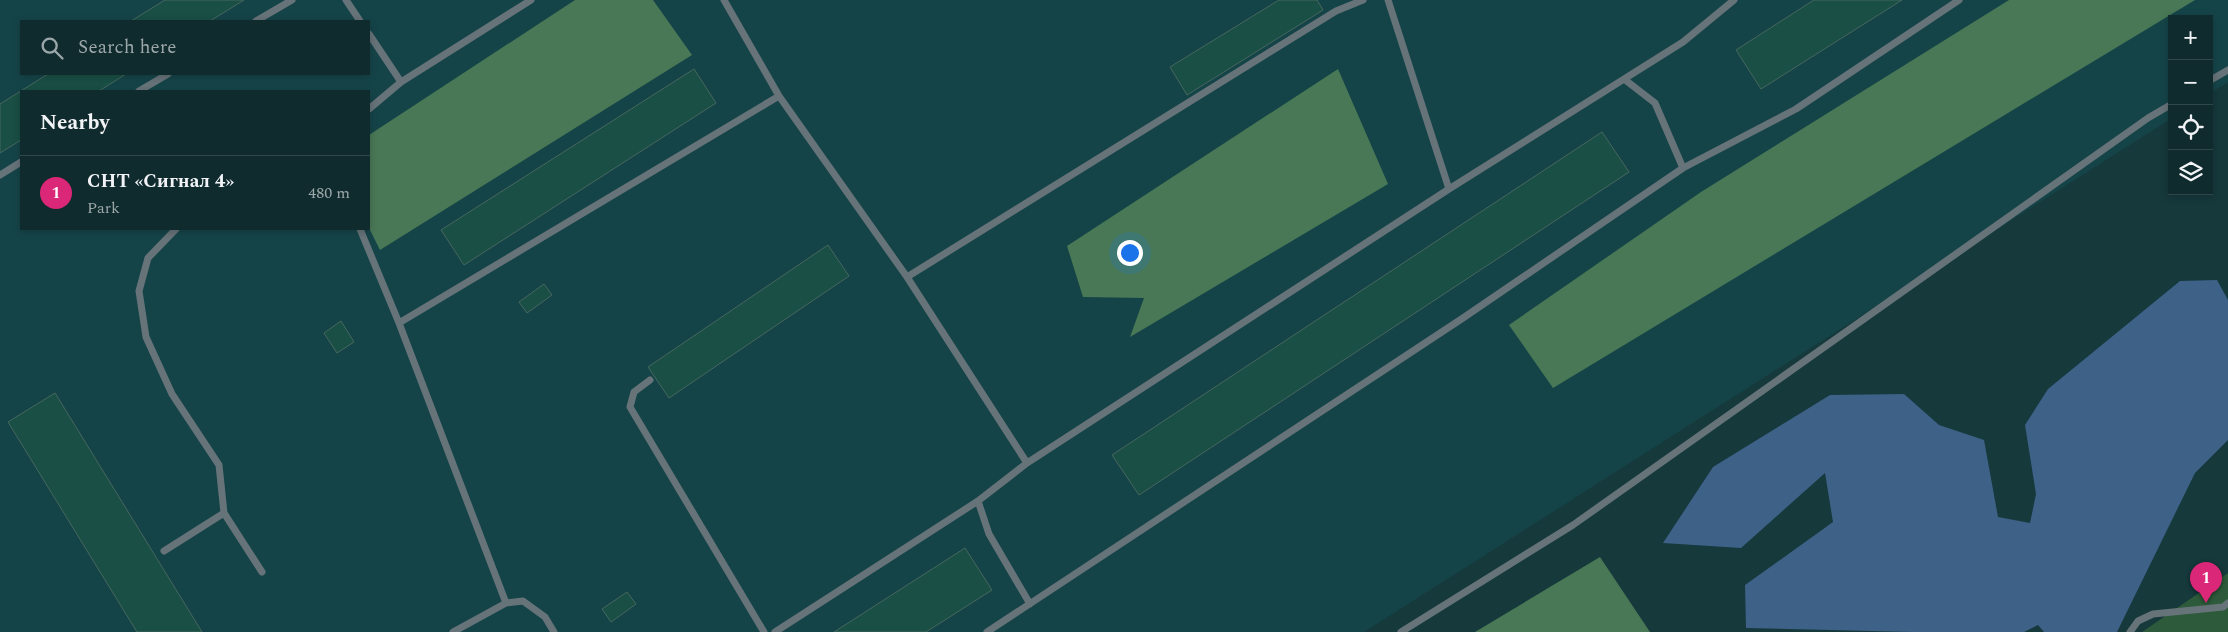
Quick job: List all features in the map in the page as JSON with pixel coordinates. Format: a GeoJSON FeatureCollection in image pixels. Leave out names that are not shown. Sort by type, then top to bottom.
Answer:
{"type":"FeatureCollection","features":[{"type":"Feature","properties":{"kind":"lane"},"geometry":{"type":"LineString","coordinates":[[258,20],[292,0]]}},
{"type":"Feature","properties":{"kind":"lane"},"geometry":{"type":"LineString","coordinates":[[346,0],[359,20]]}},
{"type":"Feature","properties":{"kind":"lane"},"geometry":{"type":"LineString","coordinates":[[370,108],[401,82],[531,0]]}},
{"type":"Feature","properties":{"kind":"lane"},"geometry":{"type":"LineString","coordinates":[[724,0],[780,96],[907,277],[1027,463]]}},
{"type":"Feature","properties":{"kind":"lane"},"geometry":{"type":"LineString","coordinates":[[907,277],[1336,11],[1363,0]]}},
{"type":"Feature","properties":{"kind":"lane"},"geometry":{"type":"LineString","coordinates":[[1388,0],[1449,189]]}},
{"type":"Feature","properties":{"kind":"lane"},"geometry":{"type":"LineString","coordinates":[[775,632],[978,501],[1027,463],[1449,189],[1683,42],[1734,0]]}},
{"type":"Feature","properties":{"kind":"lane"},"geometry":{"type":"LineString","coordinates":[[987,632],[1463,318],[1683,168],[1796,110],[1959,0]]}},
{"type":"Feature","properties":{"kind":"lane"},"geometry":{"type":"LineString","coordinates":[[370,36],[401,82]]}},
{"type":"Feature","properties":{"kind":"lane"},"geometry":{"type":"LineString","coordinates":[[2213,79],[2228,70]]}},
{"type":"Feature","properties":{"kind":"lane"},"geometry":{"type":"LineString","coordinates":[[141,90],[166,75]]}},
{"type":"Feature","properties":{"kind":"lane"},"geometry":{"type":"LineString","coordinates":[[1624,79],[1655,103],[1683,168]]}},
{"type":"Feature","properties":{"kind":"lane"},"geometry":{"type":"LineString","coordinates":[[399,324],[780,96]]}},
{"type":"Feature","properties":{"kind":"lane"},"geometry":{"type":"LineString","coordinates":[[1401,632],[1574,524],[2148,118],[2170,105]]}},
{"type":"Feature","properties":{"kind":"lane"},"geometry":{"type":"LineString","coordinates":[[0,175],[20,163]]}},
{"type":"Feature","properties":{"kind":"lane"},"geometry":{"type":"LineString","coordinates":[[175,230],[148,258],[139,291],[146,337],[172,394],[219,465],[224,513],[262,572]]}},
{"type":"Feature","properties":{"kind":"lane"},"geometry":{"type":"LineString","coordinates":[[360,230],[399,324],[506,603]]}},
{"type":"Feature","properties":{"kind":"lane"},"geometry":{"type":"LineString","coordinates":[[650,380],[634,392],[630,408],[764,632]]}},
{"type":"Feature","properties":{"kind":"lane"},"geometry":{"type":"LineString","coordinates":[[978,501],[989,534],[1030,604]]}},
{"type":"Feature","properties":{"kind":"lane"},"geometry":{"type":"LineString","coordinates":[[164,551],[224,513]]}},
{"type":"Feature","properties":{"kind":"lane"},"geometry":{"type":"LineString","coordinates":[[453,632],[506,603],[523,602],[545,617],[554,632]]}},
{"type":"Feature","properties":{"kind":"lane"},"geometry":{"type":"LineString","coordinates":[[2130,632],[2138,621],[2153,614],[2223,607],[2228,603]]}},
{"type":"Feature","properties":{"kind":"shaded area"},"geometry":{"type":"Polygon","coordinates":[[[0,0],[2228,0],[2228,82],[2213,91],[2213,15],[2168,15],[2168,121],[1364,632],[0,632],[0,0]]]}},
{"type":"Feature","properties":{"kind":"shaded area"},"geometry":{"type":"Polygon","coordinates":[[[2217,280],[2228,300],[2228,440],[2195,473],[2117,632],[2044,632],[2038,625],[2024,632],[1913,632],[1746,628],[1745,585],[1833,522],[1825,473],[1741,548],[1663,543],[1713,467],[1830,395],[1904,394],[1939,425],[1984,440],[1998,517],[2030,523],[2036,494],[2025,425],[2048,389],[2180,281],[2217,280]]]}},
{"type":"Feature","properties":{"kind":"green space"},"geometry":{"type":"Polygon","coordinates":[[[575,0],[653,0],[692,55],[380,250],[370,230],[370,134],[575,0]]]}},
{"type":"Feature","properties":{"kind":"green space"},"geometry":{"type":"Polygon","coordinates":[[[2009,0],[2195,0],[1553,388],[1509,325],[1701,192],[2009,0]]]}},
{"type":"Feature","properties":{"kind":"green space"},"geometry":{"type":"Polygon","coordinates":[[[1338,69],[1388,184],[1130,337],[1144,298],[1083,297],[1067,246],[1338,69]]]}},
{"type":"Feature","properties":{"kind":"green space"},"geometry":{"type":"Polygon","coordinates":[[[1600,557],[1650,632],[1475,632],[1600,557]]]}},
{"type":"Feature","properties":{"kind":"green space"},"geometry":{"type":"Polygon","coordinates":[[[2228,573],[2228,632],[2142,632],[2228,573]]]}},
{"type":"Feature","properties":{"kind":"building"},"geometry":{"type":"Polygon","coordinates":[[[165,0],[244,0],[212,20],[133,20],[165,0]]]}},
{"type":"Feature","properties":{"kind":"building"},"geometry":{"type":"Polygon","coordinates":[[[1279,0],[1317,0],[1323,10],[1187,95],[1170,67],[1279,0]]]}},
{"type":"Feature","properties":{"kind":"building"},"geometry":{"type":"Polygon","coordinates":[[[1814,0],[1902,0],[1761,89],[1736,50],[1814,0]]]}},
{"type":"Feature","properties":{"kind":"building"},"geometry":{"type":"Polygon","coordinates":[[[694,69],[716,103],[464,265],[441,230],[694,69]]]}},
{"type":"Feature","properties":{"kind":"building"},"geometry":{"type":"Polygon","coordinates":[[[46,75],[124,75],[101,90],[22,90],[46,75]]]}},
{"type":"Feature","properties":{"kind":"building"},"geometry":{"type":"Polygon","coordinates":[[[20,92],[20,141],[0,153],[0,104],[20,92]]]}},
{"type":"Feature","properties":{"kind":"building"},"geometry":{"type":"Polygon","coordinates":[[[1602,132],[1629,172],[1139,495],[1112,455],[1602,132]]]}},
{"type":"Feature","properties":{"kind":"building"},"geometry":{"type":"Polygon","coordinates":[[[828,245],[849,276],[669,398],[648,367],[828,245]]]}},
{"type":"Feature","properties":{"kind":"building"},"geometry":{"type":"Polygon","coordinates":[[[544,284],[552,295],[527,313],[519,302],[544,284]]]}},
{"type":"Feature","properties":{"kind":"building"},"geometry":{"type":"Polygon","coordinates":[[[341,321],[354,342],[337,353],[324,333],[341,321]]]}},
{"type":"Feature","properties":{"kind":"building"},"geometry":{"type":"Polygon","coordinates":[[[55,393],[202,632],[137,632],[8,422],[55,393]]]}},
{"type":"Feature","properties":{"kind":"building"},"geometry":{"type":"Polygon","coordinates":[[[965,548],[992,590],[926,632],[834,632],[965,548]]]}},
{"type":"Feature","properties":{"kind":"building"},"geometry":{"type":"Polygon","coordinates":[[[627,592],[636,604],[611,622],[602,609],[627,592]]]}},
{"type":"Feature","properties":{"kind":"place","name":"СНТ «Сигнал 4»"},"geometry":{"type":"Point","coordinates":[2206,603]}}]}
